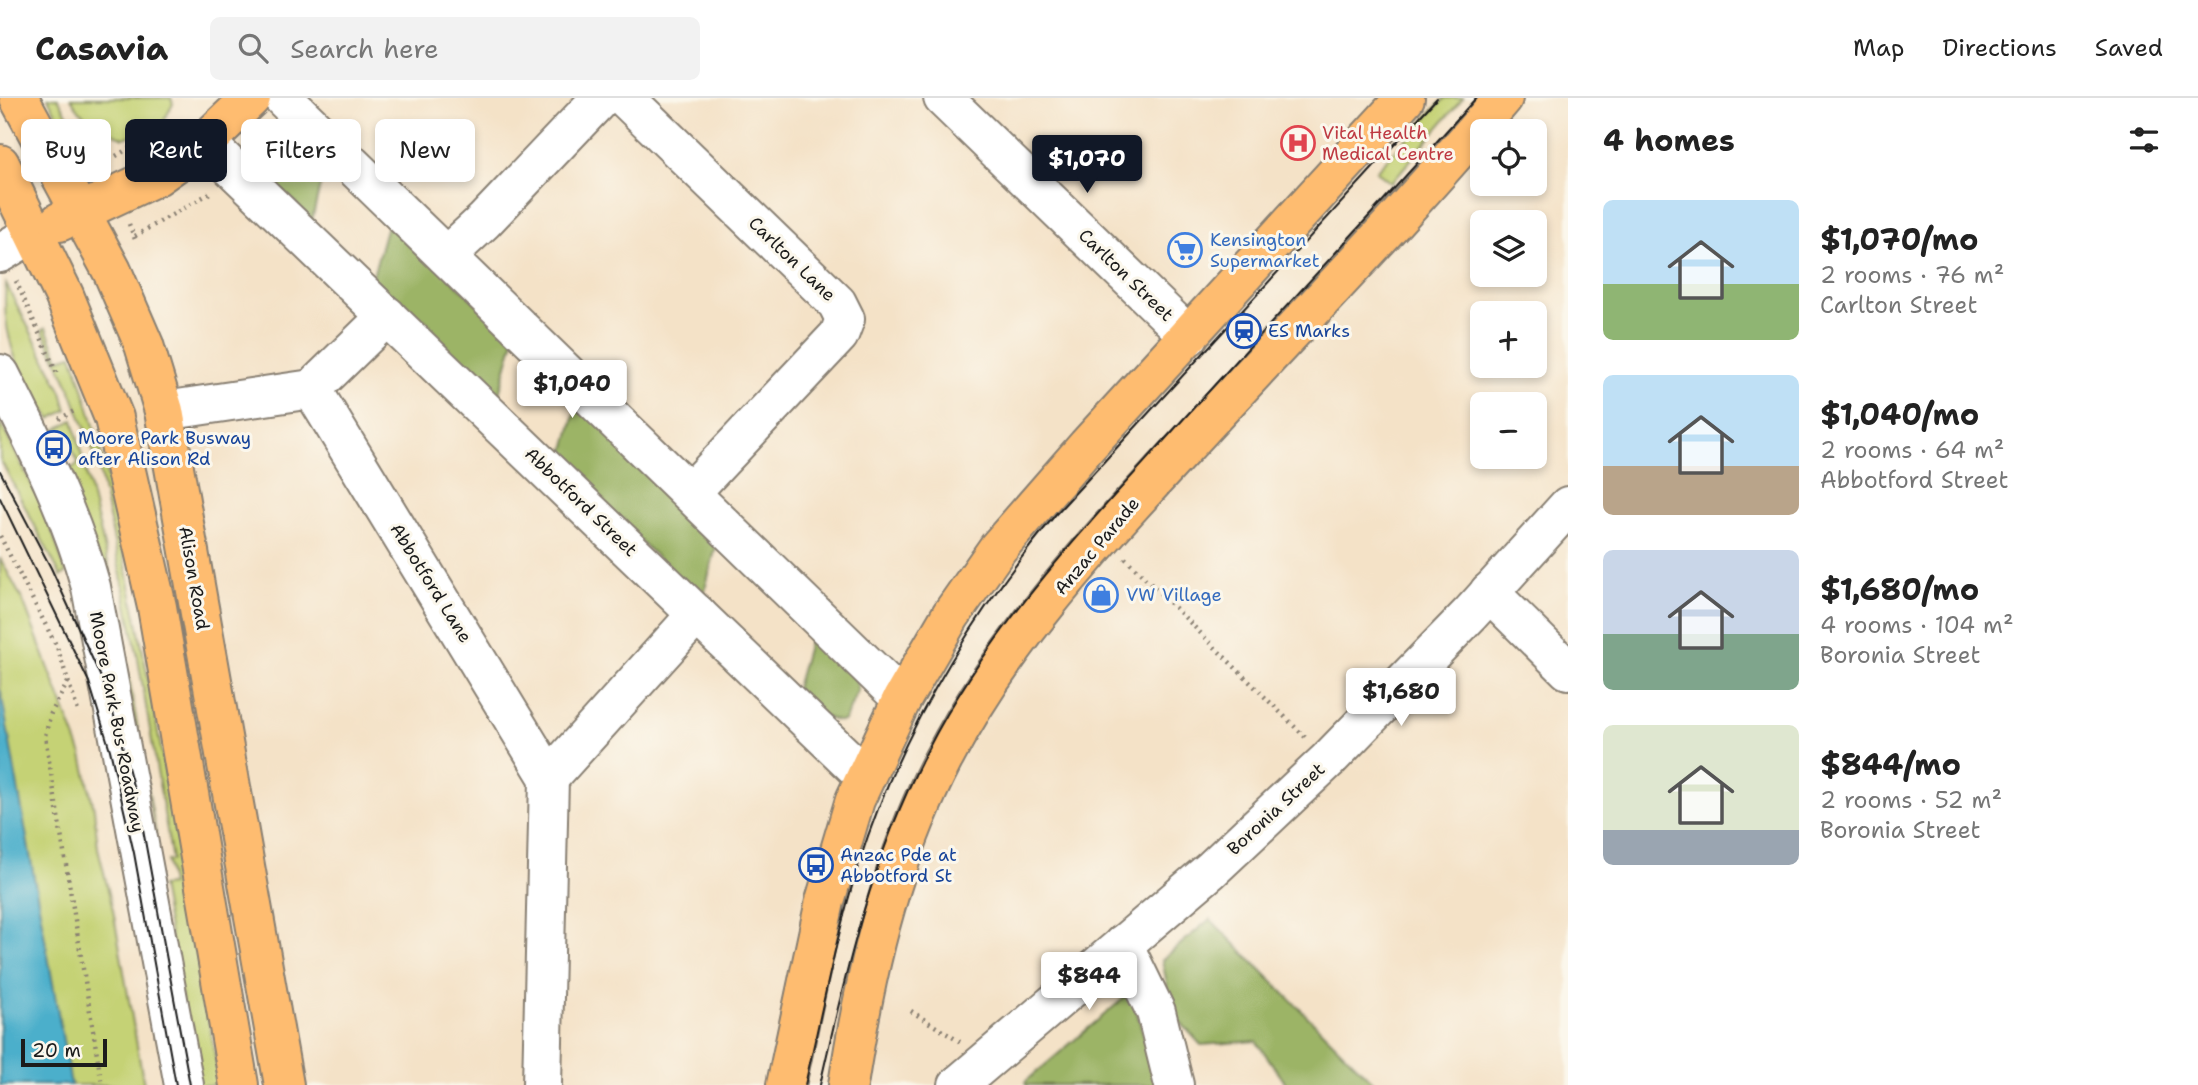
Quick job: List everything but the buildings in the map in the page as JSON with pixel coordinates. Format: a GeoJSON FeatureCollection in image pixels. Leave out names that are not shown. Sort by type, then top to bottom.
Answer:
{"type":"FeatureCollection","features":[{"type":"Feature","properties":{"kind":"main road","name":"Alison Road"},"geometry":{"type":"LineString","coordinates":[[19,98],[112,271],[144,345],[164,411],[284,1085]]}},
{"type":"Feature","properties":{"kind":"main road"},"geometry":{"type":"LineString","coordinates":[[786,1085],[825,901],[865,776],[902,699],[951,615],[998,548],[1087,446],[1405,98]]}},
{"type":"Feature","properties":{"kind":"main road","name":"Anzac Parade"},"geometry":{"type":"LineString","coordinates":[[848,1085],[865,985],[907,842],[940,768],[993,677],[1014,647],[1110,529],[1503,98]]}},
{"type":"Feature","properties":{"kind":"main road"},"geometry":{"type":"LineString","coordinates":[[226,119],[243,101]]}},
{"type":"Feature","properties":{"kind":"main road"},"geometry":{"type":"LineString","coordinates":[[0,164],[64,295],[114,418],[157,607],[239,1085]]}},
{"type":"Feature","properties":{"kind":"main road"},"geometry":{"type":"LineString","coordinates":[[34,232],[144,182]]}},
{"type":"Feature","properties":{"kind":"street"},"geometry":{"type":"LineString","coordinates":[[446,256],[484,221],[601,98]]}},
{"type":"Feature","properties":{"kind":"street","name":"Carlton Lane"},"geometry":{"type":"LineString","coordinates":[[625,98],[837,303],[845,319],[839,335],[690,493]]}},
{"type":"Feature","properties":{"kind":"street","name":"Carlton Street"},"geometry":{"type":"LineString","coordinates":[[943,98],[1189,336]]}},
{"type":"Feature","properties":{"kind":"street"},"geometry":{"type":"LineString","coordinates":[[288,103],[902,699]]}},
{"type":"Feature","properties":{"kind":"street","name":"Abbotford Street"},"geometry":{"type":"LineString","coordinates":[[227,162],[865,776]]}},
{"type":"Feature","properties":{"kind":"street"},"geometry":{"type":"LineString","coordinates":[[7,264],[34,232]]}},
{"type":"Feature","properties":{"kind":"street"},"geometry":{"type":"LineString","coordinates":[[164,411],[312,389],[387,317]]}},
{"type":"Feature","properties":{"kind":"street","name":"Moore Park Bus Roadway"},"geometry":{"type":"LineString","coordinates":[[0,374],[66,509],[91,587],[184,1085]]}},
{"type":"Feature","properties":{"kind":"street","name":"Abbotford Lane"},"geometry":{"type":"LineString","coordinates":[[312,389],[549,778]]}},
{"type":"Feature","properties":{"kind":"street","name":"Boronia Street"},"geometry":{"type":"LineString","coordinates":[[969,1072],[1211,870],[1328,760],[1568,506]]}},
{"type":"Feature","properties":{"kind":"street"},"geometry":{"type":"LineString","coordinates":[[1489,592],[1568,670]]}},
{"type":"Feature","properties":{"kind":"street"},"geometry":{"type":"LineString","coordinates":[[542,1085],[549,778],[697,614]]}},
{"type":"Feature","properties":{"kind":"street"},"geometry":{"type":"LineString","coordinates":[[1123,944],[1156,1012],[1174,1085]]}},
{"type":"Feature","properties":{"kind":"path"},"geometry":{"type":"LineString","coordinates":[[135,236],[206,196],[288,103]]}},
{"type":"Feature","properties":{"kind":"path"},"geometry":{"type":"LineString","coordinates":[[7,264],[28,313]]}},
{"type":"Feature","properties":{"kind":"path"},"geometry":{"type":"LineString","coordinates":[[0,536],[57,647]]}},
{"type":"Feature","properties":{"kind":"path"},"geometry":{"type":"LineString","coordinates":[[1120,553],[1328,760]]}},
{"type":"Feature","properties":{"kind":"path"},"geometry":{"type":"LineString","coordinates":[[68,682],[51,713],[46,736],[102,1085]]}},
{"type":"Feature","properties":{"kind":"path"},"geometry":{"type":"LineString","coordinates":[[911,1011],[969,1072]]}},
{"type":"Feature","properties":{"kind":"green space"},"geometry":{"type":"Polygon","coordinates":[[[48,98],[58,98],[70,119],[59,119],[48,98]]]}},
{"type":"Feature","properties":{"kind":"green space"},"geometry":{"type":"Polygon","coordinates":[[[71,98],[171,98],[173,104],[165,119],[125,119],[124,138],[111,133],[111,119],[88,119],[71,98]]]}},
{"type":"Feature","properties":{"kind":"green space"},"geometry":{"type":"Polygon","coordinates":[[[1445,98],[1463,98],[1391,183],[1376,171],[1445,98]]]}},
{"type":"Feature","properties":{"kind":"green space"},"geometry":{"type":"Polygon","coordinates":[[[273,182],[321,182],[312,220],[273,182]]]}},
{"type":"Feature","properties":{"kind":"green space"},"geometry":{"type":"Polygon","coordinates":[[[389,218],[514,340],[497,401],[372,279],[389,218]]]}},
{"type":"Feature","properties":{"kind":"green space"},"geometry":{"type":"Polygon","coordinates":[[[6,284],[62,392],[67,410],[50,419],[46,411],[38,414],[13,351],[6,319],[6,284]]]}},
{"type":"Feature","properties":{"kind":"green space"},"geometry":{"type":"Polygon","coordinates":[[[46,328],[59,359],[72,355],[110,489],[160,741],[220,1085],[198,1085],[161,886],[171,885],[167,861],[172,860],[137,653],[98,464],[70,388],[42,330],[46,328]]]}},
{"type":"Feature","properties":{"kind":"green space"},"geometry":{"type":"Polygon","coordinates":[[[578,402],[718,539],[702,601],[561,464],[578,402]]]}},
{"type":"Feature","properties":{"kind":"green space"},"geometry":{"type":"Polygon","coordinates":[[[73,420],[109,567],[125,651],[119,651],[66,471],[79,464],[62,430],[57,433],[55,430],[73,420]]]}},
{"type":"Feature","properties":{"kind":"green space"},"geometry":{"type":"Polygon","coordinates":[[[0,422],[46,513],[66,573],[61,576],[0,459],[0,422]]]}},
{"type":"Feature","properties":{"kind":"green space"},"geometry":{"type":"Polygon","coordinates":[[[0,558],[23,601],[82,755],[144,1085],[0,1085],[0,558]]]}},
{"type":"Feature","properties":{"kind":"green space"},"geometry":{"type":"Polygon","coordinates":[[[812,631],[856,679],[858,690],[844,721],[823,716],[795,692],[812,631]]]}},
{"type":"Feature","properties":{"kind":"green space"},"geometry":{"type":"Polygon","coordinates":[[[123,672],[128,672],[156,835],[123,672]]]}},
{"type":"Feature","properties":{"kind":"green space"},"geometry":{"type":"Polygon","coordinates":[[[1210,919],[1376,1085],[1287,1085],[1256,1041],[1201,1045],[1173,1014],[1162,960],[1210,919]]]}},
{"type":"Feature","properties":{"kind":"green space"},"geometry":{"type":"Polygon","coordinates":[[[1131,992],[1158,1085],[1026,1085],[1025,1082],[1131,992]]]}},
{"type":"Feature","properties":{"kind":"water"},"geometry":{"type":"Polygon","coordinates":[[[0,689],[1,692],[71,1085],[0,1085],[0,689]]]}},
{"type":"Feature","properties":{"kind":"tram line"},"geometry":{"type":"LineString","coordinates":[[805,1085],[843,918],[876,815],[916,723],[966,636],[1056,514],[1437,98]]}},
{"type":"Feature","properties":{"kind":"tram line"},"geometry":{"type":"LineString","coordinates":[[820,1085],[851,956],[891,831],[927,751],[978,664],[1069,546],[1476,98]]}},
{"type":"Feature","properties":{"kind":"tram line"},"geometry":{"type":"LineString","coordinates":[[0,471],[51,568],[103,682],[115,719],[139,808],[190,1085]]}},
{"type":"Feature","properties":{"kind":"tram line"},"geometry":{"type":"LineString","coordinates":[[0,498],[89,682],[110,750],[134,853],[176,1085]]}},
{"type":"Feature","properties":{"kind":"place","name":"Vital Health Medical Centre"},"geometry":{"type":"Point","coordinates":[1298,143]}},
{"type":"Feature","properties":{"kind":"place","name":"Kensington Supermarket"},"geometry":{"type":"Point","coordinates":[1185,250]}},
{"type":"Feature","properties":{"kind":"place","name":"ES Marks"},"geometry":{"type":"Point","coordinates":[1244,331]}},
{"type":"Feature","properties":{"kind":"place","name":"Moore Park Busway after Alison Rd"},"geometry":{"type":"Point","coordinates":[54,448]}},
{"type":"Feature","properties":{"kind":"place","name":"VW Village"},"geometry":{"type":"Point","coordinates":[1101,595]}},
{"type":"Feature","properties":{"kind":"place","name":"Anzac Pde at Abbotford St"},"geometry":{"type":"Point","coordinates":[816,865]}}]}
